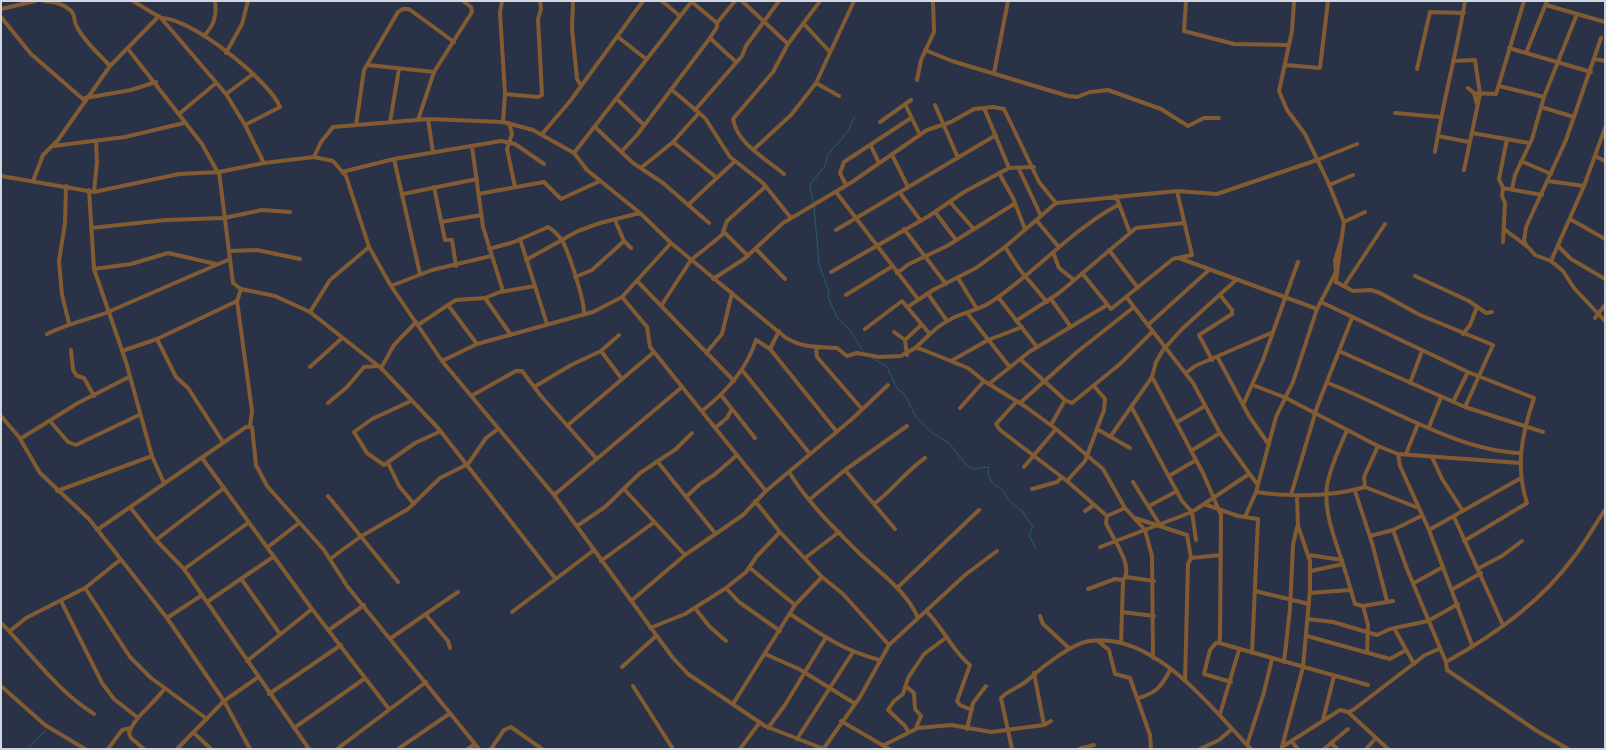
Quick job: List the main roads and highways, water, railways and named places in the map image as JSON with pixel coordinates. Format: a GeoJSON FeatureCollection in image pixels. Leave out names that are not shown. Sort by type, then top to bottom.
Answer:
{"type":"FeatureCollection","features":[{"type":"Feature","properties":{"kind":"waterway"},"geometry":{"type":"LineString","coordinates":[[813,202],[810,185],[825,166],[827,156],[849,130],[854,118]]}},
{"type":"Feature","properties":{"kind":"waterway"},"geometry":{"type":"LineString","coordinates":[[814,206],[819,264],[829,292],[828,297],[838,319],[850,330],[864,353]]}},
{"type":"Feature","properties":{"kind":"waterway"},"geometry":{"type":"LineString","coordinates":[[871,357],[887,367],[897,388],[905,395],[916,417],[932,433],[949,443],[966,465],[974,469],[989,467],[988,474],[992,482],[1004,492],[1009,501],[1023,512],[1033,527],[1029,535],[1036,549]]}},
{"type":"Feature","properties":{"kind":"waterway"},"geometry":{"type":"LineString","coordinates":[[28,749],[45,731]]}}]}
